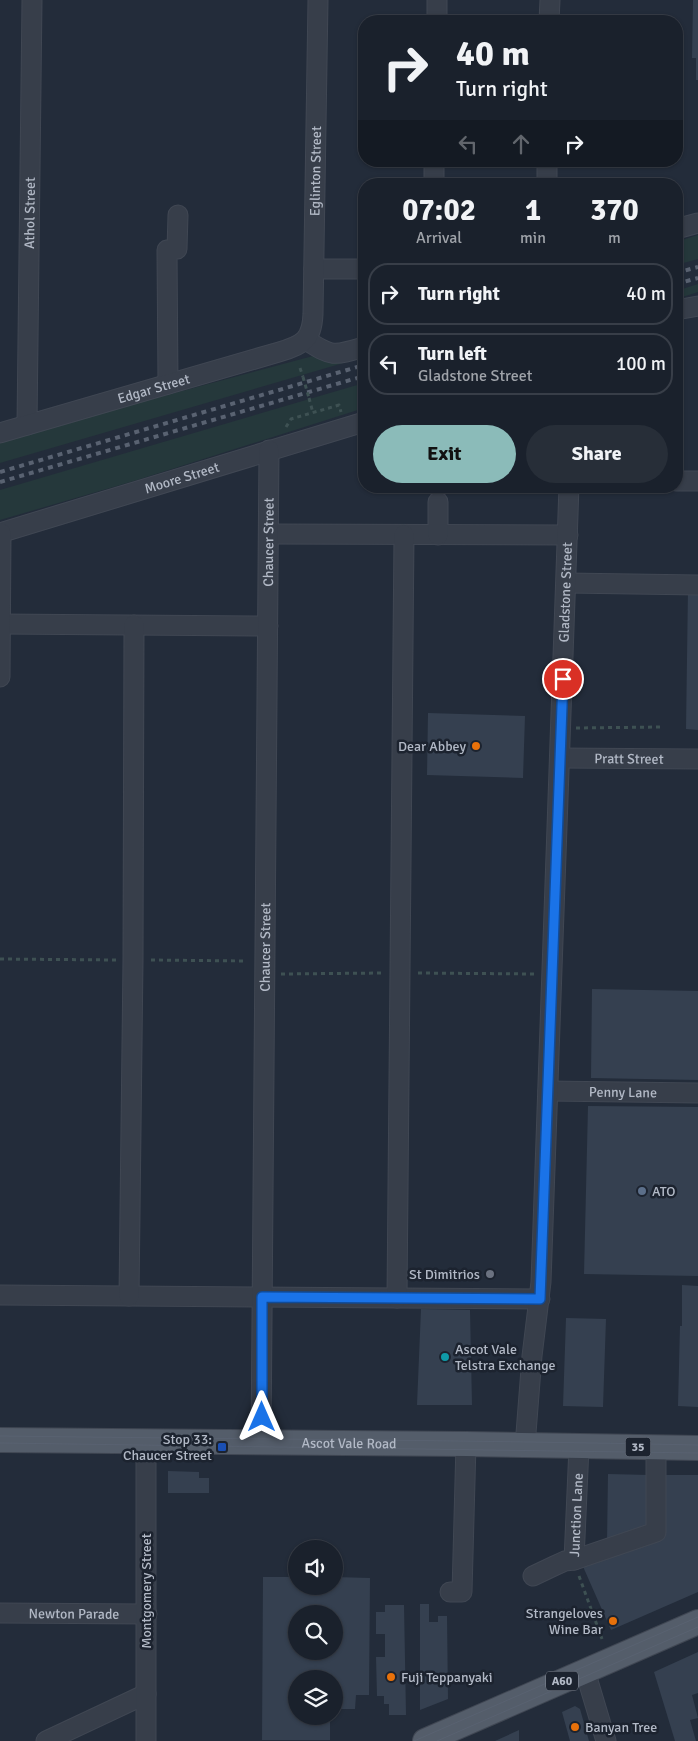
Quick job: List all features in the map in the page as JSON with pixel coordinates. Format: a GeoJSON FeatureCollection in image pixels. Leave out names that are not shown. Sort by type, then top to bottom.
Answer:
{"type":"FeatureCollection","features":[{"type":"Feature","properties":{"kind":"main road","name":"Ascot Vale Road"},"geometry":{"type":"LineString","coordinates":[[0,1440],[698,1448]]}},
{"type":"Feature","properties":{"kind":"main road","name":"A60"},"geometry":{"type":"LineString","coordinates":[[426,1741],[698,1622]]}},
{"type":"Feature","properties":{"kind":"street","name":"Athol Street"},"geometry":{"type":"LineString","coordinates":[[27,425],[32,0]]}},
{"type":"Feature","properties":{"kind":"street","name":"Eglinton Street"},"geometry":{"type":"LineString","coordinates":[[306,340],[312,325],[314,269],[318,0]]}},
{"type":"Feature","properties":{"kind":"street"},"geometry":{"type":"LineString","coordinates":[[437,0],[437,15]]}},
{"type":"Feature","properties":{"kind":"street"},"geometry":{"type":"LineString","coordinates":[[549,15],[550,0]]}},
{"type":"Feature","properties":{"kind":"street"},"geometry":{"type":"LineString","coordinates":[[168,384],[167,250],[177,249],[178,215]]}},
{"type":"Feature","properties":{"kind":"street"},"geometry":{"type":"LineString","coordinates":[[683,227],[698,223]]}},
{"type":"Feature","properties":{"kind":"street"},"geometry":{"type":"LineString","coordinates":[[314,269],[358,269]]}},
{"type":"Feature","properties":{"kind":"street","name":"Edgar Street"},"geometry":{"type":"LineString","coordinates":[[0,433],[294,348],[306,340]]}},
{"type":"Feature","properties":{"kind":"street"},"geometry":{"type":"LineString","coordinates":[[306,340],[331,354],[358,349]]}},
{"type":"Feature","properties":{"kind":"street","name":"Moore Street"},"geometry":{"type":"LineString","coordinates":[[1,533],[358,424]]}},
{"type":"Feature","properties":{"kind":"street","name":"Chaucer Street"},"geometry":{"type":"LineString","coordinates":[[261,1443],[269,450]]}},
{"type":"Feature","properties":{"kind":"street"},"geometry":{"type":"LineString","coordinates":[[683,481],[698,481]]}},
{"type":"Feature","properties":{"kind":"street","name":"Gladstone Street"},"geometry":{"type":"LineString","coordinates":[[526,1446],[532,1356],[540,1299],[569,493]]}},
{"type":"Feature","properties":{"kind":"street"},"geometry":{"type":"LineString","coordinates":[[438,502],[438,535]]}},
{"type":"Feature","properties":{"kind":"street"},"geometry":{"type":"LineString","coordinates":[[0,677],[1,533]]}},
{"type":"Feature","properties":{"kind":"street"},"geometry":{"type":"LineString","coordinates":[[269,534],[568,535]]}},
{"type":"Feature","properties":{"kind":"street"},"geometry":{"type":"LineString","coordinates":[[397,1298],[404,535]]}},
{"type":"Feature","properties":{"kind":"street"},"geometry":{"type":"LineString","coordinates":[[567,583],[698,585]]}},
{"type":"Feature","properties":{"kind":"street"},"geometry":{"type":"LineString","coordinates":[[0,624],[268,626]]}},
{"type":"Feature","properties":{"kind":"street"},"geometry":{"type":"LineString","coordinates":[[129,1296],[134,625]]}},
{"type":"Feature","properties":{"kind":"street","name":"Pratt Street"},"geometry":{"type":"LineString","coordinates":[[560,758],[698,759]]}},
{"type":"Feature","properties":{"kind":"street","name":"Penny Lane"},"geometry":{"type":"LineString","coordinates":[[548,1091],[698,1094]]}},
{"type":"Feature","properties":{"kind":"street"},"geometry":{"type":"LineString","coordinates":[[0,1295],[540,1299]]}},
{"type":"Feature","properties":{"kind":"street","name":"Montgomery Street"},"geometry":{"type":"LineString","coordinates":[[146,1442],[146,1741]]}},
{"type":"Feature","properties":{"kind":"street"},"geometry":{"type":"LineString","coordinates":[[450,1592],[462,1592],[466,1444]]}},
{"type":"Feature","properties":{"kind":"street","name":"Junction Lane"},"geometry":{"type":"LineString","coordinates":[[574,1560],[579,1446]]}},
{"type":"Feature","properties":{"kind":"street"},"geometry":{"type":"LineString","coordinates":[[533,1576],[565,1561],[574,1560],[656,1532],[656,1448]]}},
{"type":"Feature","properties":{"kind":"street","name":"Newton Parade"},"geometry":{"type":"LineString","coordinates":[[0,1613],[147,1614]]}},
{"type":"Feature","properties":{"kind":"street"},"geometry":{"type":"LineString","coordinates":[[585,1671],[606,1741]]}},
{"type":"Feature","properties":{"kind":"street"},"geometry":{"type":"LineString","coordinates":[[46,1741],[146,1694]]}},
{"type":"Feature","properties":{"kind":"path"},"geometry":{"type":"LineString","coordinates":[[300,368],[313,413]]}},
{"type":"Feature","properties":{"kind":"path"},"geometry":{"type":"LineString","coordinates":[[561,728],[661,728]]}},
{"type":"Feature","properties":{"kind":"path","name":"Junction Lane"},"geometry":{"type":"LineString","coordinates":[[574,1560],[602,1638]]}},
{"type":"Feature","properties":{"kind":"shaded area"},"geometry":{"type":"Polygon","coordinates":[[[698,235],[698,259],[683,263],[683,240],[698,235]]]}},
{"type":"Feature","properties":{"kind":"shaded area"},"geometry":{"type":"Polygon","coordinates":[[[698,284],[698,292],[683,297],[683,289],[698,284]]]}},
{"type":"Feature","properties":{"kind":"shaded area"},"geometry":{"type":"Polygon","coordinates":[[[358,353],[358,359],[0,463],[0,442],[313,356],[332,357],[358,353]]]}},
{"type":"Feature","properties":{"kind":"shaded area"},"geometry":{"type":"Polygon","coordinates":[[[358,385],[358,410],[134,481],[0,520],[0,490],[358,385]]]}},
{"type":"Feature","properties":{"kind":"building"},"geometry":{"type":"Polygon","coordinates":[[[693,0],[698,0],[698,80],[696,80],[696,58],[692,58],[693,0]]]}},
{"type":"Feature","properties":{"kind":"building"},"geometry":{"type":"Polygon","coordinates":[[[688,588],[698,588],[698,730],[686,729],[688,588]]]}},
{"type":"Feature","properties":{"kind":"building","name":"Dear Abbey"},"geometry":{"type":"Polygon","coordinates":[[[428,713],[525,716],[523,778],[427,775],[428,713]]]}},
{"type":"Feature","properties":{"kind":"building"},"geometry":{"type":"Polygon","coordinates":[[[592,989],[698,991],[698,1080],[591,1078],[592,989]]]}},
{"type":"Feature","properties":{"kind":"building","name":"ATO"},"geometry":{"type":"Polygon","coordinates":[[[588,1106],[698,1107],[698,1276],[584,1274],[588,1106]]]}},
{"type":"Feature","properties":{"kind":"building"},"geometry":{"type":"Polygon","coordinates":[[[682,1285],[698,1286],[698,1407],[678,1406],[682,1285]]]}},
{"type":"Feature","properties":{"kind":"building","name":"Ascot Vale Telstra Exchange"},"geometry":{"type":"Polygon","coordinates":[[[421,1309],[470,1310],[472,1405],[417,1405],[421,1309]]]}},
{"type":"Feature","properties":{"kind":"building"},"geometry":{"type":"Polygon","coordinates":[[[566,1318],[606,1319],[603,1407],[563,1406],[566,1318]]]}},
{"type":"Feature","properties":{"kind":"building"},"geometry":{"type":"Polygon","coordinates":[[[168,1471],[199,1472],[199,1478],[209,1478],[209,1493],[168,1493],[168,1471]]]}},
{"type":"Feature","properties":{"kind":"building"},"geometry":{"type":"Polygon","coordinates":[[[608,1474],[649,1475],[649,1530],[607,1543],[608,1474]]]}},
{"type":"Feature","properties":{"kind":"building"},"geometry":{"type":"Polygon","coordinates":[[[664,1475],[698,1475],[698,1592],[611,1630],[581,1562],[665,1534],[664,1475]]]}},
{"type":"Feature","properties":{"kind":"building"},"geometry":{"type":"Polygon","coordinates":[[[263,1577],[288,1577],[288,1595],[343,1595],[343,1577],[370,1578],[369,1695],[356,1695],[355,1709],[343,1709],[343,1670],[288,1670],[288,1725],[330,1725],[330,1740],[262,1740],[263,1577]]]}},
{"type":"Feature","properties":{"kind":"building"},"geometry":{"type":"Polygon","coordinates":[[[420,1604],[429,1604],[429,1622],[438,1622],[438,1616],[447,1616],[448,1699],[420,1710],[420,1604]]]}},
{"type":"Feature","properties":{"kind":"building","name":"Fuji Teppanyaki"},"geometry":{"type":"Polygon","coordinates":[[[385,1605],[404,1605],[406,1715],[389,1715],[389,1704],[384,1704],[384,1696],[377,1696],[376,1657],[385,1657],[385,1634],[376,1634],[376,1612],[385,1612],[385,1605]]]}},
{"type":"Feature","properties":{"kind":"building"},"geometry":{"type":"Polygon","coordinates":[[[698,1652],[698,1693],[692,1695],[698,1718],[690,1720],[696,1741],[675,1741],[654,1672],[698,1652]]]}},
{"type":"Feature","properties":{"kind":"building","name":"Banyan Tree"},"geometry":{"type":"Polygon","coordinates":[[[575,1706],[580,1709],[589,1741],[570,1741],[562,1712],[575,1706]]]}},
{"type":"Feature","properties":{"kind":"building"},"geometry":{"type":"Polygon","coordinates":[[[519,1730],[519,1741],[495,1741],[519,1730]]]}},
{"type":"Feature","properties":{"kind":"tram line"},"geometry":{"type":"LineString","coordinates":[[0,1436],[698,1445]]}},
{"type":"Feature","properties":{"kind":"tram line"},"geometry":{"type":"LineString","coordinates":[[0,1443],[698,1453]]}},
{"type":"Feature","properties":{"kind":"tram line"},"geometry":{"type":"LineString","coordinates":[[414,1741],[698,1617]]}},
{"type":"Feature","properties":{"kind":"tram line"},"geometry":{"type":"LineString","coordinates":[[437,1741],[698,1627]]}},
{"type":"Feature","properties":{"kind":"railway"},"geometry":{"type":"LineString","coordinates":[[683,271],[698,267]]}},
{"type":"Feature","properties":{"kind":"railway"},"geometry":{"type":"LineString","coordinates":[[683,282],[698,278]]}},
{"type":"Feature","properties":{"kind":"railway"},"geometry":{"type":"LineString","coordinates":[[0,472],[358,367]]}},
{"type":"Feature","properties":{"kind":"railway"},"geometry":{"type":"LineString","coordinates":[[0,482],[358,378]]}},
{"type":"Feature","properties":{"kind":"place","name":"Dear Abbey"},"geometry":{"type":"Point","coordinates":[476,746]}},
{"type":"Feature","properties":{"kind":"place","name":"ATO"},"geometry":{"type":"Point","coordinates":[642,1191]}},
{"type":"Feature","properties":{"kind":"place","name":"St Dimitrios"},"geometry":{"type":"Point","coordinates":[490,1274]}},
{"type":"Feature","properties":{"kind":"place","name":"Ascot Vale Telstra Exchange"},"geometry":{"type":"Point","coordinates":[445,1357]}},
{"type":"Feature","properties":{"kind":"place","name":"Stop 33: Chaucer Street"},"geometry":{"type":"Point","coordinates":[222,1447]}},
{"type":"Feature","properties":{"kind":"place","name":"Strangeloves Wine Bar"},"geometry":{"type":"Point","coordinates":[613,1621]}},
{"type":"Feature","properties":{"kind":"place","name":"Fuji Teppanyaki"},"geometry":{"type":"Point","coordinates":[391,1677]}},
{"type":"Feature","properties":{"kind":"place","name":"Banyan Tree"},"geometry":{"type":"Point","coordinates":[575,1727]}},
{"type":"Feature","properties":{"kind":"route"},"geometry":{"type":"LineString","coordinates":[[262,1417],[262,1297],[540,1299],[563,679]]}}]}
